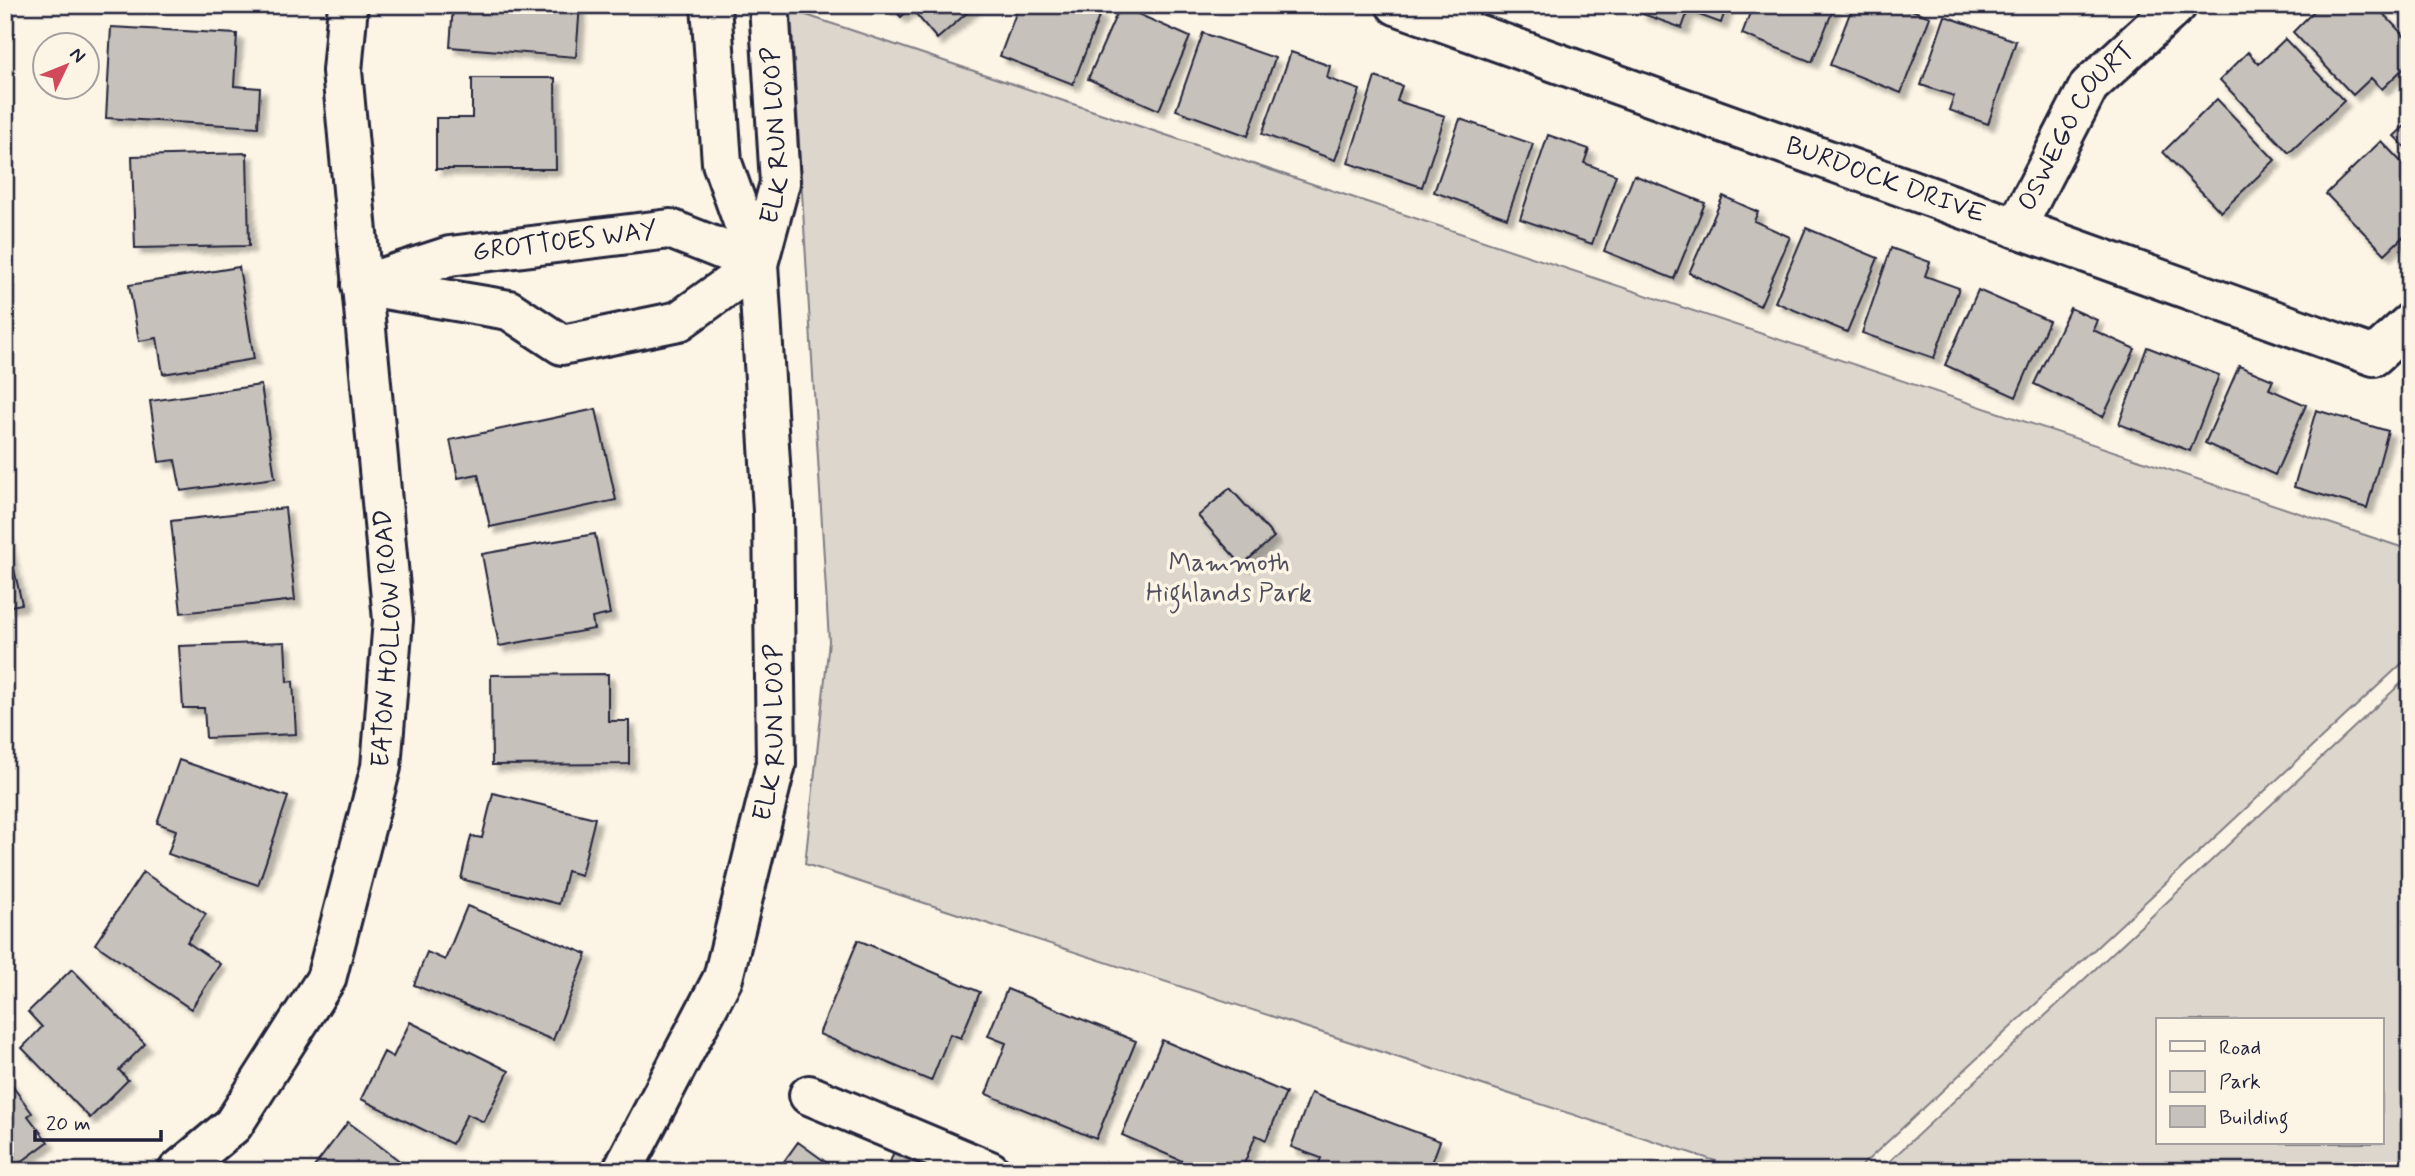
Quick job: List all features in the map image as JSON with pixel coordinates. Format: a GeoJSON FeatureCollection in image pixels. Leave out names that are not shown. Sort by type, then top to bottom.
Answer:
{"type":"FeatureCollection","features":[{"type":"Feature","properties":{"kind":"street","name":"EATON HOLLOW ROAD"},"geometry":{"type":"LineString","coordinates":[[178,1171],[233,1125],[326,979],[381,766],[393,620],[342,71],[348,5]]}},
{"type":"Feature","properties":{"kind":"street","name":"ELK RUN LOOP"},"geometry":{"type":"LineString","coordinates":[[622,1171],[723,978],[776,764],[774,511],[758,264],[722,163],[711,5]]}},
{"type":"Feature","properties":{"kind":"street","name":"ELK RUN LOOP"},"geometry":{"type":"LineString","coordinates":[[758,264],[780,183],[769,5]]}},
{"type":"Feature","properties":{"kind":"street","name":"BURDOCK DRIVE"},"geometry":{"type":"LineString","coordinates":[[1396,5],[1443,13],[2016,228],[2374,356],[2410,323]]}},
{"type":"Feature","properties":{"kind":"street","name":"OSWEGO COURT"},"geometry":{"type":"LineString","coordinates":[[2016,228],[2090,86],[2177,5]]}},
{"type":"Feature","properties":{"kind":"street","name":"GROTTOES WAY"},"geometry":{"type":"LineString","coordinates":[[360,285],[450,256],[670,229],[758,264]]}},
{"type":"Feature","properties":{"kind":"street"},"geometry":{"type":"LineString","coordinates":[[505,251],[509,310]]}},
{"type":"Feature","properties":{"kind":"street","name":"GROTTOES WAY"},"geometry":{"type":"LineString","coordinates":[[360,285],[509,310],[562,345],[680,321],[758,264]]}},
{"type":"Feature","properties":{"kind":"street"},"geometry":{"type":"LineString","coordinates":[[809,1095],[990,1171]]}},
{"type":"Feature","properties":{"kind":"green space","name":"Mammoth Highlands Park"},"geometry":{"type":"Polygon","coordinates":[[[791,10],[2410,550],[2410,656],[1856,1171],[1746,1171],[805,864],[829,641],[791,10]]]}},
{"type":"Feature","properties":{"kind":"green space"},"geometry":{"type":"Polygon","coordinates":[[[2410,675],[2410,1171],[1879,1171],[2410,675]]]}},
{"type":"Feature","properties":{"kind":"building"},"geometry":{"type":"Polygon","coordinates":[[[453,5],[580,5],[576,57],[450,47],[453,5]]]}},
{"type":"Feature","properties":{"kind":"building"},"geometry":{"type":"Polygon","coordinates":[[[890,5],[976,5],[937,39],[911,8],[901,17],[890,5]]]}},
{"type":"Feature","properties":{"kind":"building"},"geometry":{"type":"Polygon","coordinates":[[[1019,5],[1077,5],[1100,14],[1073,84],[1000,56],[1019,5]]]}},
{"type":"Feature","properties":{"kind":"building"},"geometry":{"type":"Polygon","coordinates":[[[1643,5],[1727,5],[1721,23],[1688,11],[1682,28],[1640,13],[1643,5]]]}},
{"type":"Feature","properties":{"kind":"building"},"geometry":{"type":"Polygon","coordinates":[[[1753,5],[1835,5],[1812,62],[1742,34],[1753,5]]]}},
{"type":"Feature","properties":{"kind":"building"},"geometry":{"type":"Polygon","coordinates":[[[1853,5],[1899,5],[1930,17],[1901,93],[1830,65],[1853,5]]]}},
{"type":"Feature","properties":{"kind":"building"},"geometry":{"type":"Polygon","coordinates":[[[2320,5],[2375,5],[2410,42],[2410,62],[2382,89],[2371,78],[2353,95],[2293,32],[2320,5]]]}},
{"type":"Feature","properties":{"kind":"building"},"geometry":{"type":"Polygon","coordinates":[[[1120,6],[1190,37],[1159,110],[1088,79],[1120,6]]]}},
{"type":"Feature","properties":{"kind":"building"},"geometry":{"type":"Polygon","coordinates":[[[1945,16],[2016,41],[1988,124],[1949,110],[1954,96],[1921,85],[1945,16]]]}},
{"type":"Feature","properties":{"kind":"building"},"geometry":{"type":"Polygon","coordinates":[[[111,27],[237,34],[234,86],[260,88],[258,127],[106,118],[111,27]]]}},
{"type":"Feature","properties":{"kind":"building"},"geometry":{"type":"Polygon","coordinates":[[[1203,33],[1275,58],[1248,136],[1176,110],[1203,33]]]}},
{"type":"Feature","properties":{"kind":"building"},"geometry":{"type":"Polygon","coordinates":[[[2285,39],[2344,101],[2289,153],[2220,80],[2248,52],[2259,64],[2285,39]]]}},
{"type":"Feature","properties":{"kind":"building"},"geometry":{"type":"Polygon","coordinates":[[[1291,52],[1330,66],[1327,78],[1360,90],[1335,160],[1262,134],[1291,52]]]}},
{"type":"Feature","properties":{"kind":"building"},"geometry":{"type":"Polygon","coordinates":[[[1375,77],[1402,86],[1397,101],[1445,116],[1422,187],[1348,163],[1375,77]]]}},
{"type":"Feature","properties":{"kind":"building"},"geometry":{"type":"Polygon","coordinates":[[[472,78],[555,78],[556,169],[436,169],[436,118],[472,118],[472,78]]]}},
{"type":"Feature","properties":{"kind":"building"},"geometry":{"type":"Polygon","coordinates":[[[2217,99],[2275,160],[2221,212],[2163,152],[2217,99]]]}},
{"type":"Feature","properties":{"kind":"building"},"geometry":{"type":"Polygon","coordinates":[[[1460,119],[1533,144],[1507,218],[1434,192],[1460,119]]]}},
{"type":"Feature","properties":{"kind":"building"},"geometry":{"type":"Polygon","coordinates":[[[2410,121],[2410,152],[2394,136],[2410,121]]]}},
{"type":"Feature","properties":{"kind":"building"},"geometry":{"type":"Polygon","coordinates":[[[1548,135],[1589,149],[1584,163],[1616,175],[1592,244],[1520,219],[1548,135]]]}},
{"type":"Feature","properties":{"kind":"building"},"geometry":{"type":"Polygon","coordinates":[[[2381,141],[2410,171],[2410,230],[2385,254],[2326,194],[2381,141]]]}},
{"type":"Feature","properties":{"kind":"building"},"geometry":{"type":"Polygon","coordinates":[[[247,153],[249,246],[135,248],[132,156],[247,153]]]}},
{"type":"Feature","properties":{"kind":"building"},"geometry":{"type":"Polygon","coordinates":[[[1634,175],[1705,203],[1674,279],[1604,251],[1634,175]]]}},
{"type":"Feature","properties":{"kind":"building"},"geometry":{"type":"Polygon","coordinates":[[[1723,196],[1758,212],[1754,221],[1790,237],[1760,306],[1689,273],[1723,196]]]}},
{"type":"Feature","properties":{"kind":"building"},"geometry":{"type":"Polygon","coordinates":[[[1806,228],[1878,258],[1847,332],[1775,302],[1806,228]]]}},
{"type":"Feature","properties":{"kind":"building"},"geometry":{"type":"Polygon","coordinates":[[[1891,248],[1930,262],[1925,276],[1959,288],[1934,358],[1862,333],[1891,248]]]}},
{"type":"Feature","properties":{"kind":"building"},"geometry":{"type":"Polygon","coordinates":[[[239,267],[254,359],[163,374],[157,338],[139,341],[129,285],[239,267]]]}},
{"type":"Feature","properties":{"kind":"building"},"geometry":{"type":"Polygon","coordinates":[[[1978,290],[2049,321],[2016,397],[1945,365],[1978,290]]]}},
{"type":"Feature","properties":{"kind":"building"},"geometry":{"type":"Polygon","coordinates":[[[2070,308],[2097,320],[2093,330],[2135,349],[2103,417],[2034,384],[2070,308]]]}},
{"type":"Feature","properties":{"kind":"building"},"geometry":{"type":"Polygon","coordinates":[[[2147,347],[2219,375],[2190,451],[2119,424],[2147,347]]]}},
{"type":"Feature","properties":{"kind":"building"},"geometry":{"type":"Polygon","coordinates":[[[2239,366],[2273,380],[2269,389],[2306,405],[2275,475],[2205,443],[2239,366]]]}},
{"type":"Feature","properties":{"kind":"building"},"geometry":{"type":"Polygon","coordinates":[[[261,385],[275,478],[181,491],[175,460],[159,462],[150,401],[261,385]]]}},
{"type":"Feature","properties":{"kind":"building"},"geometry":{"type":"Polygon","coordinates":[[[596,409],[616,500],[490,527],[478,474],[458,478],[450,440],[596,409]]]}},
{"type":"Feature","properties":{"kind":"building"},"geometry":{"type":"Polygon","coordinates":[[[2316,410],[2388,431],[2367,508],[2294,487],[2316,410]]]}},
{"type":"Feature","properties":{"kind":"building"},"geometry":{"type":"Polygon","coordinates":[[[2410,436],[2410,466],[2399,440],[2410,436]]]}},
{"type":"Feature","properties":{"kind":"building"},"geometry":{"type":"Polygon","coordinates":[[[1230,488],[1274,537],[1242,565],[1198,516],[1230,488]]]}},
{"type":"Feature","properties":{"kind":"building"},"geometry":{"type":"Polygon","coordinates":[[[285,508],[295,600],[181,613],[171,521],[285,508]]]}},
{"type":"Feature","properties":{"kind":"building"},"geometry":{"type":"Polygon","coordinates":[[[5,530],[22,604],[5,607],[5,530]]]}},
{"type":"Feature","properties":{"kind":"building"},"geometry":{"type":"Polygon","coordinates":[[[595,534],[610,614],[592,618],[594,629],[499,646],[482,554],[595,534]]]}},
{"type":"Feature","properties":{"kind":"building"},"geometry":{"type":"Polygon","coordinates":[[[285,642],[287,682],[293,681],[296,734],[206,738],[204,708],[183,708],[179,646],[285,642]]]}},
{"type":"Feature","properties":{"kind":"building"},"geometry":{"type":"Polygon","coordinates":[[[608,674],[608,721],[629,721],[629,764],[492,765],[491,675],[608,674]]]}},
{"type":"Feature","properties":{"kind":"building"},"geometry":{"type":"Polygon","coordinates":[[[179,760],[288,797],[258,885],[168,854],[176,830],[157,823],[179,760]]]}},
{"type":"Feature","properties":{"kind":"building"},"geometry":{"type":"Polygon","coordinates":[[[493,793],[595,818],[581,875],[567,871],[559,904],[461,879],[471,836],[482,838],[493,793]]]}},
{"type":"Feature","properties":{"kind":"building"},"geometry":{"type":"Polygon","coordinates":[[[143,872],[206,914],[187,942],[220,964],[191,1009],[95,944],[143,872]]]}},
{"type":"Feature","properties":{"kind":"building"},"geometry":{"type":"Polygon","coordinates":[[[467,906],[587,954],[553,1040],[414,985],[427,952],[445,960],[467,906]]]}},
{"type":"Feature","properties":{"kind":"building"},"geometry":{"type":"Polygon","coordinates":[[[858,940],[980,992],[961,1038],[950,1034],[931,1081],[819,1034],[858,940]]]}},
{"type":"Feature","properties":{"kind":"building"},"geometry":{"type":"Polygon","coordinates":[[[72,969],[145,1044],[119,1070],[128,1080],[90,1118],[22,1048],[42,1027],[28,1012],[72,969]]]}},
{"type":"Feature","properties":{"kind":"building"},"geometry":{"type":"Polygon","coordinates":[[[1007,989],[1136,1041],[1096,1139],[986,1094],[1006,1043],[988,1036],[1007,989]]]}},
{"type":"Feature","properties":{"kind":"building"},"geometry":{"type":"Polygon","coordinates":[[[410,1022],[509,1071],[484,1122],[467,1114],[452,1144],[361,1099],[384,1052],[393,1057],[410,1022]]]}},
{"type":"Feature","properties":{"kind":"building"},"geometry":{"type":"Polygon","coordinates":[[[1162,1040],[1286,1093],[1266,1140],[1256,1135],[1241,1171],[1205,1171],[1122,1135],[1162,1040]]]}},
{"type":"Feature","properties":{"kind":"building"},"geometry":{"type":"Polygon","coordinates":[[[5,1076],[32,1113],[28,1116],[48,1142],[9,1171],[5,1171],[5,1076]]]}},
{"type":"Feature","properties":{"kind":"building"},"geometry":{"type":"Polygon","coordinates":[[[1311,1093],[1440,1141],[1429,1171],[1316,1171],[1321,1158],[1291,1147],[1311,1093]]]}},
{"type":"Feature","properties":{"kind":"building"},"geometry":{"type":"Polygon","coordinates":[[[348,1122],[413,1171],[311,1171],[348,1122]]]}},
{"type":"Feature","properties":{"kind":"building"},"geometry":{"type":"Polygon","coordinates":[[[798,1142],[838,1171],[777,1171],[798,1142]]]}},
{"type":"Feature","properties":{"kind":"building"},"geometry":{"type":"Polygon","coordinates":[[[894,1151],[949,1171],[887,1171],[894,1151]]]}}]}
